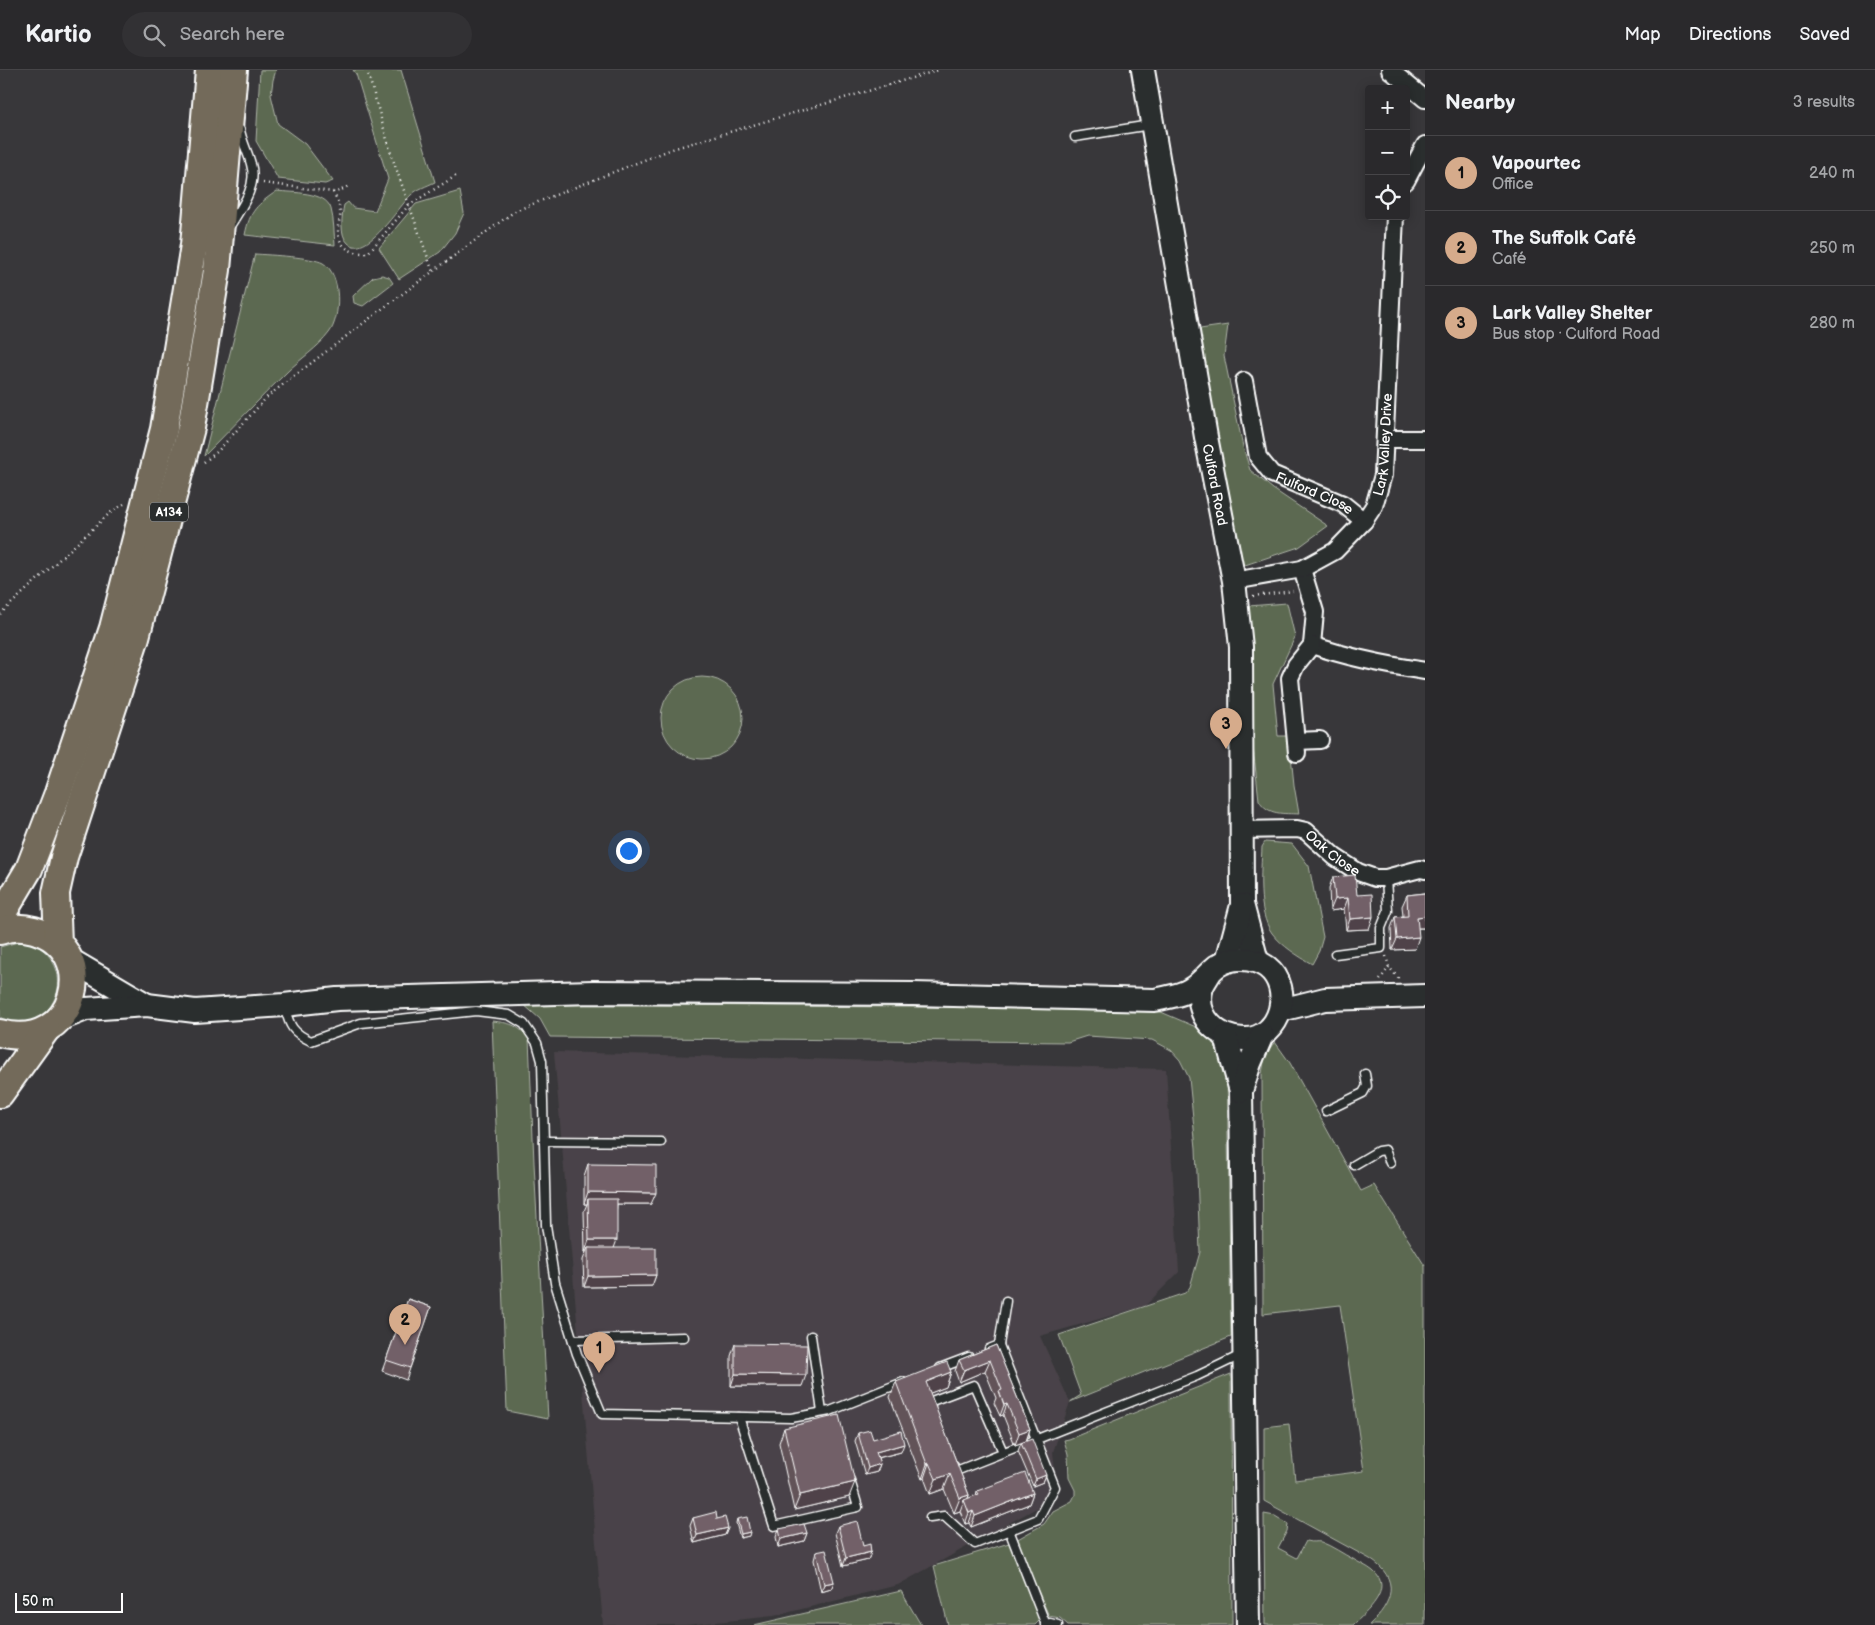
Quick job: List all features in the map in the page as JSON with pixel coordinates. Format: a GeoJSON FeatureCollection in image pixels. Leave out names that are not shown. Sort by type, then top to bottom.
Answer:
{"type":"FeatureCollection","features":[{"type":"Feature","properties":{"kind":"highway","name":"A134"},"geometry":{"type":"LineString","coordinates":[[0,918],[29,869],[58,793],[113,628],[164,429],[194,245],[209,70]]}},
{"type":"Feature","properties":{"kind":"highway","name":"A134"},"geometry":{"type":"LineString","coordinates":[[63,951],[56,893],[64,857],[136,638],[191,428],[218,270],[233,80]]}},
{"type":"Feature","properties":{"kind":"highway"},"geometry":{"type":"LineString","coordinates":[[0,931],[25,927],[43,932],[63,951],[74,980],[70,1002],[0,1094]]}},
{"type":"Feature","properties":{"kind":"highway"},"geometry":{"type":"LineString","coordinates":[[0,1032],[13,1036],[30,1036],[52,1025]]}},
{"type":"Feature","properties":{"kind":"main road","name":"Culford Road"},"geometry":{"type":"LineString","coordinates":[[1144,70],[1204,428],[1234,581],[1241,647],[1242,904],[1257,961]]}},
{"type":"Feature","properties":{"kind":"main road","name":"Culford Road"},"geometry":{"type":"LineString","coordinates":[[1218,967],[1242,904]]}},
{"type":"Feature","properties":{"kind":"main road"},"geometry":{"type":"LineString","coordinates":[[63,951],[147,1006]]}},
{"type":"Feature","properties":{"kind":"main road"},"geometry":{"type":"LineString","coordinates":[[1155,1000],[1190,990],[1218,967],[1242,958],[1257,961],[1268,968],[1276,978],[1281,988],[1282,999],[1281,1010],[1271,1027],[1262,1035],[1238,1040],[1226,1037],[1210,1025],[1205,1017],[1201,1002],[1202,987],[1218,967]]}},
{"type":"Feature","properties":{"kind":"main road"},"geometry":{"type":"LineString","coordinates":[[1276,978],[1325,999]]}},
{"type":"Feature","properties":{"kind":"main road"},"geometry":{"type":"LineString","coordinates":[[52,1025],[86,1009],[147,1006],[195,1011],[284,1005],[337,998],[593,992],[923,994],[1155,1000],[1205,1017]]}},
{"type":"Feature","properties":{"kind":"main road"},"geometry":{"type":"LineString","coordinates":[[1281,1010],[1325,999],[1425,996]]}},
{"type":"Feature","properties":{"kind":"main road"},"geometry":{"type":"LineString","coordinates":[[1241,1091],[1262,1035]]}},
{"type":"Feature","properties":{"kind":"main road"},"geometry":{"type":"LineString","coordinates":[[1226,1037],[1241,1091],[1246,1353],[1248,1625]]}},
{"type":"Feature","properties":{"kind":"street"},"geometry":{"type":"LineString","coordinates":[[1390,70],[1425,99]]}},
{"type":"Feature","properties":{"kind":"street"},"geometry":{"type":"LineString","coordinates":[[1409,175],[1425,145]]}},
{"type":"Feature","properties":{"kind":"street","name":"Lark Valley Drive"},"geometry":{"type":"LineString","coordinates":[[1234,581],[1302,570],[1335,551],[1364,521],[1374,506],[1383,475],[1386,439],[1395,220]]}},
{"type":"Feature","properties":{"kind":"street","name":"Fulford Close"},"geometry":{"type":"LineString","coordinates":[[1244,381],[1258,457],[1272,474],[1343,504],[1364,521]]}},
{"type":"Feature","properties":{"kind":"street"},"geometry":{"type":"LineString","coordinates":[[1386,439],[1425,439]]}},
{"type":"Feature","properties":{"kind":"street"},"geometry":{"type":"LineString","coordinates":[[1302,570],[1315,612],[1312,645],[1296,665],[1290,678],[1297,747],[1320,740]]}},
{"type":"Feature","properties":{"kind":"street"},"geometry":{"type":"LineString","coordinates":[[1312,645],[1341,655],[1379,664],[1425,671]]}},
{"type":"Feature","properties":{"kind":"street","name":"Oak Close"},"geometry":{"type":"LineString","coordinates":[[1241,830],[1297,829],[1306,831],[1335,857],[1358,872],[1375,878],[1386,878],[1420,869],[1425,870]]}},
{"type":"Feature","properties":{"kind":"lane"},"geometry":{"type":"LineString","coordinates":[[220,243],[249,194],[252,181],[252,166],[241,136],[233,80]]}},
{"type":"Feature","properties":{"kind":"lane"},"geometry":{"type":"LineString","coordinates":[[1075,137],[1152,124]]}},
{"type":"Feature","properties":{"kind":"lane"},"geometry":{"type":"LineString","coordinates":[[1335,954],[1381,948],[1381,928],[1388,911],[1386,878]]}},
{"type":"Feature","properties":{"kind":"lane"},"geometry":{"type":"LineString","coordinates":[[284,1005],[289,1023],[298,1035],[311,1041],[361,1023],[476,1011],[509,1015],[524,1024],[537,1043],[542,1062],[546,1225],[555,1283],[573,1340],[602,1414],[791,1418],[830,1411],[914,1378]]}},
{"type":"Feature","properties":{"kind":"lane"},"geometry":{"type":"LineString","coordinates":[[1326,1111],[1362,1093],[1366,1086],[1365,1074]]}},
{"type":"Feature","properties":{"kind":"lane"},"geometry":{"type":"LineString","coordinates":[[544,1141],[661,1142]]}},
{"type":"Feature","properties":{"kind":"lane"},"geometry":{"type":"LineString","coordinates":[[1354,1165],[1378,1151],[1385,1150],[1390,1163]]}},
{"type":"Feature","properties":{"kind":"lane"},"geometry":{"type":"LineString","coordinates":[[930,1518],[944,1516],[975,1544],[1038,1519],[1055,1487],[999,1346],[1006,1301]]}},
{"type":"Feature","properties":{"kind":"lane"},"geometry":{"type":"LineString","coordinates":[[811,1336],[822,1412]]}},
{"type":"Feature","properties":{"kind":"lane"},"geometry":{"type":"LineString","coordinates":[[573,1340],[684,1337]]}},
{"type":"Feature","properties":{"kind":"lane"},"geometry":{"type":"LineString","coordinates":[[982,1352],[999,1346]]}},
{"type":"Feature","properties":{"kind":"lane"},"geometry":{"type":"LineString","coordinates":[[953,1462],[956,1471],[1197,1376],[1246,1353]]}},
{"type":"Feature","properties":{"kind":"lane"},"geometry":{"type":"LineString","coordinates":[[933,1371],[974,1355]]}},
{"type":"Feature","properties":{"kind":"lane"},"geometry":{"type":"LineString","coordinates":[[942,1368],[945,1376]]}},
{"type":"Feature","properties":{"kind":"lane"},"geometry":{"type":"LineString","coordinates":[[948,1385],[951,1394]]}},
{"type":"Feature","properties":{"kind":"lane"},"geometry":{"type":"LineString","coordinates":[[932,1411],[929,1402],[974,1385],[1003,1452]]}},
{"type":"Feature","properties":{"kind":"lane"},"geometry":{"type":"LineString","coordinates":[[830,1411],[833,1420]]}},
{"type":"Feature","properties":{"kind":"lane"},"geometry":{"type":"LineString","coordinates":[[739,1417],[774,1526],[858,1507],[848,1472]]}},
{"type":"Feature","properties":{"kind":"lane"},"geometry":{"type":"LineString","coordinates":[[1008,1530],[1045,1625],[1050,1623],[1058,1625]]}},
{"type":"Feature","properties":{"kind":"path"},"geometry":{"type":"LineString","coordinates":[[367,70],[392,157],[433,272]]}},
{"type":"Feature","properties":{"kind":"path"},"geometry":{"type":"LineString","coordinates":[[217,452],[268,396],[515,211],[672,149],[939,70]]}},
{"type":"Feature","properties":{"kind":"path"},"geometry":{"type":"LineString","coordinates":[[333,192],[339,203],[338,237],[343,246],[351,252],[358,254],[368,253],[409,205],[459,174]]}},
{"type":"Feature","properties":{"kind":"path"},"geometry":{"type":"LineString","coordinates":[[252,181],[333,192],[340,191],[350,185]]}},
{"type":"Feature","properties":{"kind":"path"},"geometry":{"type":"LineString","coordinates":[[0,614],[110,513],[149,488]]}},
{"type":"Feature","properties":{"kind":"path"},"geometry":{"type":"LineString","coordinates":[[1252,596],[1308,588]]}},
{"type":"Feature","properties":{"kind":"path"},"geometry":{"type":"LineString","coordinates":[[1381,948],[1389,967],[1404,985]]}},
{"type":"Feature","properties":{"kind":"path"},"geometry":{"type":"LineString","coordinates":[[1376,986],[1389,967]]}},
{"type":"Feature","properties":{"kind":"shaded area"},"geometry":{"type":"Polygon","coordinates":[[[554,1052],[1166,1069],[1179,1272],[1145,1306],[1040,1336],[1070,1402],[1053,1452],[1058,1496],[898,1585],[774,1616],[686,1625],[603,1625],[554,1052]]]}},
{"type":"Feature","properties":{"kind":"green space"},"geometry":{"type":"Polygon","coordinates":[[[260,70],[276,70],[271,95],[278,124],[305,144],[333,181],[325,184],[278,179],[256,141],[260,70]]]}},
{"type":"Feature","properties":{"kind":"green space"},"geometry":{"type":"Polygon","coordinates":[[[353,70],[401,70],[435,182],[413,193],[382,230],[364,244],[355,246],[348,243],[343,235],[344,205],[348,202],[353,208],[375,211],[388,179],[356,74],[353,70]]]}},
{"type":"Feature","properties":{"kind":"green space"},"geometry":{"type":"Polygon","coordinates":[[[277,191],[308,194],[323,199],[328,203],[332,213],[335,245],[245,235],[249,220],[255,209],[277,191]]]}},
{"type":"Feature","properties":{"kind":"green space"},"geometry":{"type":"Polygon","coordinates":[[[460,191],[464,213],[455,233],[440,252],[399,279],[379,248],[416,204],[460,191]]]}},
{"type":"Feature","properties":{"kind":"green space"},"geometry":{"type":"Polygon","coordinates":[[[255,254],[301,258],[323,263],[334,276],[338,297],[336,317],[333,326],[325,338],[287,372],[204,456],[255,254]]]}},
{"type":"Feature","properties":{"kind":"green space"},"geometry":{"type":"Polygon","coordinates":[[[382,275],[389,277],[393,283],[363,306],[354,303],[353,296],[373,277],[382,275]]]}},
{"type":"Feature","properties":{"kind":"green space"},"geometry":{"type":"Polygon","coordinates":[[[1228,325],[1224,356],[1243,447],[1250,470],[1273,489],[1328,526],[1299,547],[1245,565],[1235,558],[1193,330],[1228,325]]]}},
{"type":"Feature","properties":{"kind":"green space"},"geometry":{"type":"Polygon","coordinates":[[[1287,603],[1295,637],[1273,684],[1278,736],[1289,736],[1299,814],[1272,811],[1267,809],[1259,800],[1251,729],[1248,606],[1287,603]]]}},
{"type":"Feature","properties":{"kind":"green space"},"geometry":{"type":"Polygon","coordinates":[[[702,677],[718,680],[731,689],[740,702],[743,718],[740,734],[731,747],[718,756],[702,759],[686,756],[673,747],[664,734],[661,718],[664,702],[673,689],[686,680],[702,677]]]}},
{"type":"Feature","properties":{"kind":"green space"},"geometry":{"type":"Polygon","coordinates":[[[1265,842],[1292,844],[1309,866],[1323,937],[1319,951],[1312,964],[1280,942],[1267,924],[1261,892],[1262,847],[1265,842]]]}},
{"type":"Feature","properties":{"kind":"green space"},"geometry":{"type":"Polygon","coordinates":[[[18,942],[32,943],[46,952],[57,972],[58,986],[55,998],[48,1009],[38,1018],[27,1022],[14,1023],[0,1017],[0,947],[18,942]]]}},
{"type":"Feature","properties":{"kind":"green space"},"geometry":{"type":"Polygon","coordinates":[[[523,1004],[1154,1009],[1196,1027],[1216,1043],[1227,1068],[1231,1337],[1070,1402],[1081,1395],[1059,1335],[1185,1293],[1190,1287],[1200,1252],[1196,1148],[1189,1078],[1180,1060],[1171,1050],[1152,1040],[1087,1036],[1068,1042],[550,1037],[540,1019],[523,1004]]]}},
{"type":"Feature","properties":{"kind":"green space"},"geometry":{"type":"Polygon","coordinates":[[[492,1021],[512,1025],[529,1038],[548,1419],[507,1411],[492,1021]]]}},
{"type":"Feature","properties":{"kind":"green space"},"geometry":{"type":"Polygon","coordinates":[[[1275,1042],[1290,1063],[1361,1191],[1374,1185],[1425,1266],[1425,1625],[1369,1625],[1384,1608],[1390,1591],[1390,1583],[1380,1567],[1370,1559],[1264,1501],[1264,1427],[1289,1424],[1295,1480],[1364,1471],[1340,1305],[1263,1314],[1262,1074],[1267,1053],[1275,1042]]]}},
{"type":"Feature","properties":{"kind":"green space"},"geometry":{"type":"Polygon","coordinates":[[[1231,1374],[1232,1625],[1068,1625],[1060,1618],[1049,1616],[1016,1540],[1044,1524],[1053,1511],[1072,1501],[1075,1495],[1075,1490],[1069,1478],[1068,1454],[1064,1440],[1231,1374]]]}},
{"type":"Feature","properties":{"kind":"green space"},"geometry":{"type":"Polygon","coordinates":[[[1264,1514],[1275,1516],[1288,1524],[1287,1531],[1278,1548],[1297,1558],[1306,1541],[1321,1542],[1373,1571],[1379,1578],[1381,1585],[1380,1593],[1371,1607],[1353,1625],[1265,1625],[1264,1514]]]}},
{"type":"Feature","properties":{"kind":"green space"},"geometry":{"type":"Polygon","coordinates":[[[1009,1543],[1041,1619],[1035,1625],[948,1625],[934,1566],[1009,1543]]]}},
{"type":"Feature","properties":{"kind":"green space"},"geometry":{"type":"Polygon","coordinates":[[[901,1591],[921,1625],[754,1625],[901,1591]]]}},
{"type":"Feature","properties":{"kind":"building"},"geometry":{"type":"Polygon","coordinates":[[[1355,875],[1357,895],[1372,894],[1373,917],[1350,919],[1348,898],[1335,899],[1333,877],[1355,875]]]}},
{"type":"Feature","properties":{"kind":"building"},"geometry":{"type":"Polygon","coordinates":[[[1425,893],[1425,916],[1417,917],[1419,937],[1397,939],[1395,917],[1408,916],[1407,895],[1425,893]]]}},
{"type":"Feature","properties":{"kind":"building"},"geometry":{"type":"Polygon","coordinates":[[[588,1164],[656,1165],[656,1193],[588,1192],[588,1164]]]}},
{"type":"Feature","properties":{"kind":"building"},"geometry":{"type":"Polygon","coordinates":[[[588,1199],[617,1199],[617,1240],[589,1240],[588,1199]]]}},
{"type":"Feature","properties":{"kind":"building"},"geometry":{"type":"Polygon","coordinates":[[[588,1248],[656,1248],[656,1275],[588,1276],[588,1248]]]}},
{"type":"Feature","properties":{"kind":"building"},"geometry":{"type":"Polygon","coordinates":[[[408,1299],[431,1307],[410,1368],[386,1360],[408,1299]]]}},
{"type":"Feature","properties":{"kind":"building"},"geometry":{"type":"Polygon","coordinates":[[[735,1344],[807,1345],[806,1375],[735,1374],[735,1344]]]}},
{"type":"Feature","properties":{"kind":"building"},"geometry":{"type":"Polygon","coordinates":[[[996,1345],[1030,1429],[1019,1433],[1007,1404],[1004,1405],[999,1391],[1002,1390],[990,1360],[964,1370],[959,1360],[996,1345]]]}},
{"type":"Feature","properties":{"kind":"building"},"geometry":{"type":"Polygon","coordinates":[[[947,1362],[951,1372],[926,1382],[969,1495],[960,1498],[950,1474],[936,1479],[929,1463],[927,1464],[896,1382],[947,1362]]]}},
{"type":"Feature","properties":{"kind":"building"},"geometry":{"type":"Polygon","coordinates":[[[839,1415],[855,1482],[800,1495],[784,1428],[839,1415]]]}},
{"type":"Feature","properties":{"kind":"building"},"geometry":{"type":"Polygon","coordinates":[[[870,1430],[873,1439],[901,1431],[904,1444],[876,1452],[880,1464],[868,1468],[858,1433],[870,1430]]]}},
{"type":"Feature","properties":{"kind":"building"},"geometry":{"type":"Polygon","coordinates":[[[1032,1439],[1046,1475],[1036,1479],[1021,1443],[1032,1439]]]}},
{"type":"Feature","properties":{"kind":"building"},"geometry":{"type":"Polygon","coordinates":[[[1025,1473],[1033,1493],[975,1516],[973,1511],[969,1513],[964,1500],[979,1494],[977,1491],[1025,1473]]]}},
{"type":"Feature","properties":{"kind":"building"},"geometry":{"type":"Polygon","coordinates":[[[716,1512],[717,1519],[725,1517],[728,1528],[697,1535],[693,1518],[716,1512]]]}},
{"type":"Feature","properties":{"kind":"building"},"geometry":{"type":"Polygon","coordinates":[[[747,1517],[750,1532],[741,1534],[737,1519],[747,1517]]]}},
{"type":"Feature","properties":{"kind":"building"},"geometry":{"type":"Polygon","coordinates":[[[857,1521],[863,1546],[870,1544],[871,1552],[846,1558],[838,1526],[857,1521]]]}},
{"type":"Feature","properties":{"kind":"building"},"geometry":{"type":"Polygon","coordinates":[[[804,1524],[807,1533],[781,1539],[779,1529],[804,1524]]]}},
{"type":"Feature","properties":{"kind":"building"},"geometry":{"type":"Polygon","coordinates":[[[826,1550],[834,1582],[824,1584],[816,1552],[826,1550]]]}},
{"type":"Feature","properties":{"kind":"place","name":"Lark Valley Shelter"},"geometry":{"type":"Point","coordinates":[1226,749]}},
{"type":"Feature","properties":{"kind":"place","name":"The Suffolk Café"},"geometry":{"type":"Point","coordinates":[405,1345]}},
{"type":"Feature","properties":{"kind":"place","name":"Vapourtec"},"geometry":{"type":"Point","coordinates":[599,1373]}}]}
